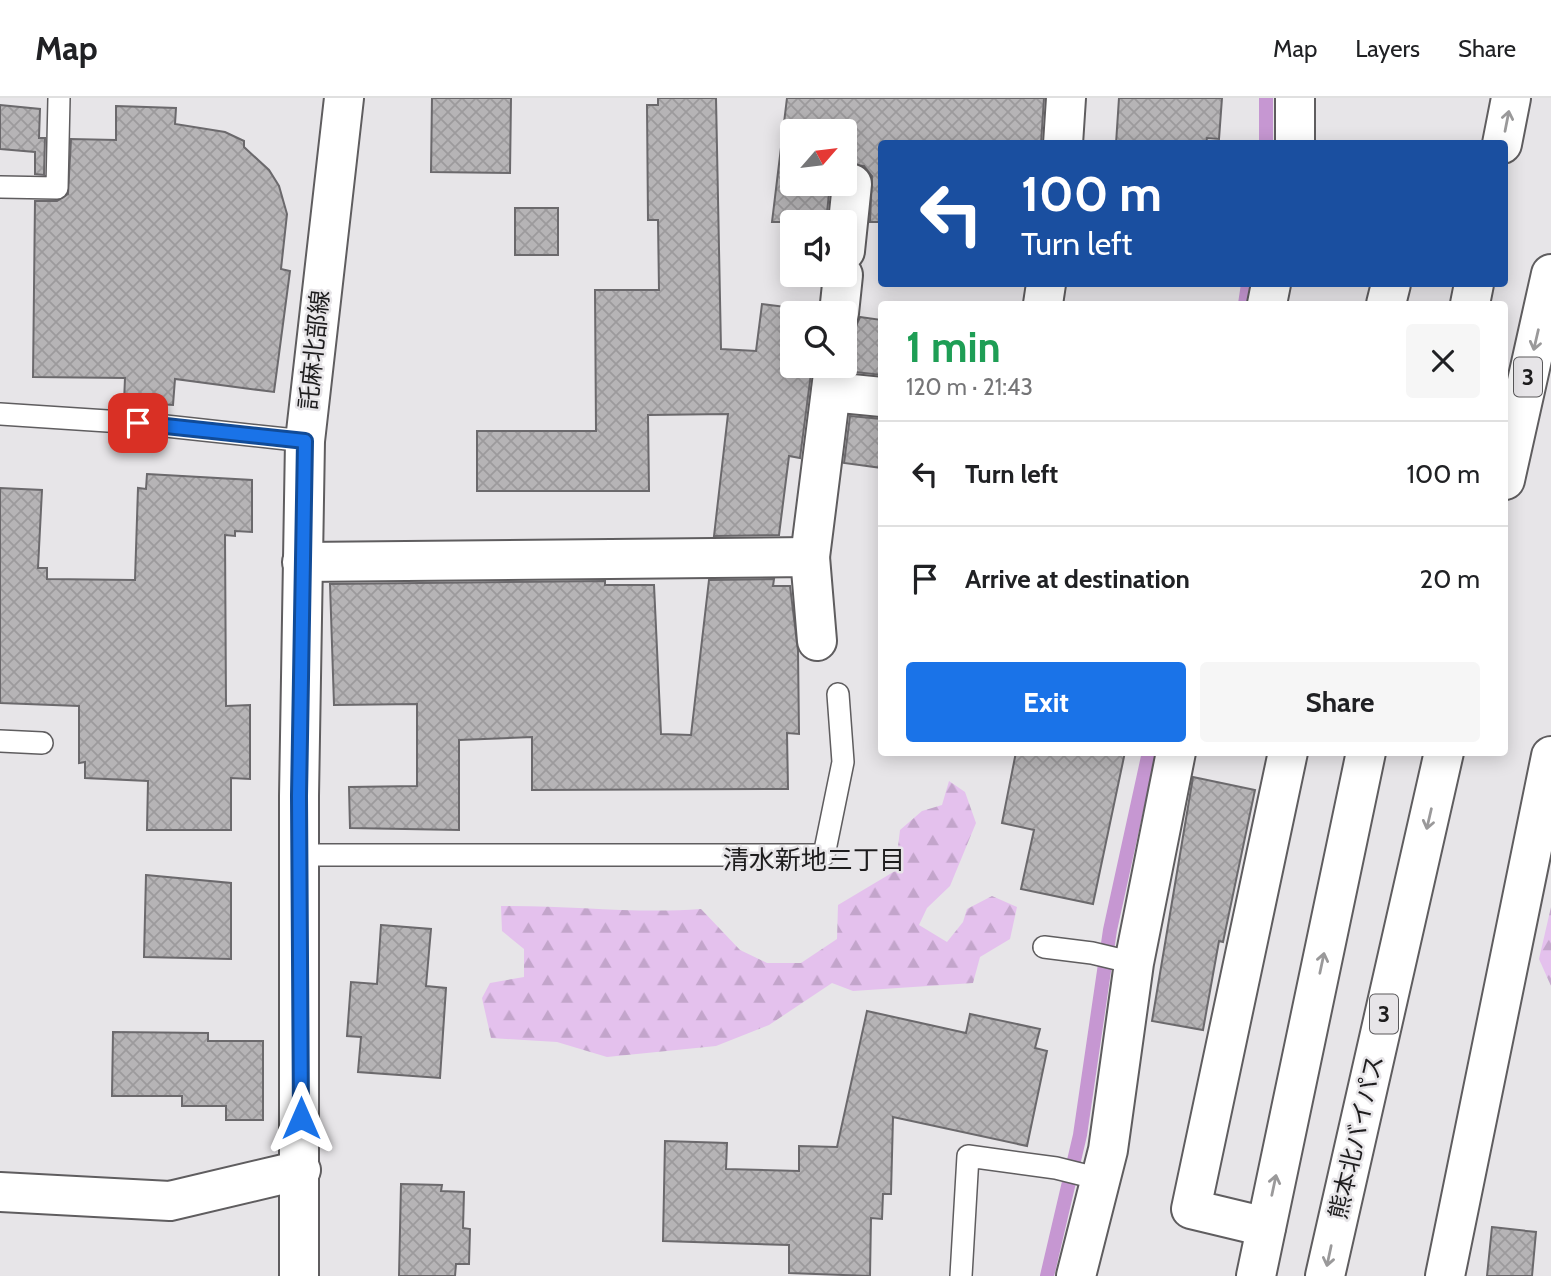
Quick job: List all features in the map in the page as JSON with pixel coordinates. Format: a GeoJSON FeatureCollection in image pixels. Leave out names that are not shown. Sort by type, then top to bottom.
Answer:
{"type":"FeatureCollection","features":[{"type":"Feature","properties":{"kind":"main road","name":"託麻北部線"},"geometry":{"type":"LineString","coordinates":[[299,1276],[302,562],[305,441],[344,98]]}},
{"type":"Feature","properties":{"kind":"main road"},"geometry":{"type":"LineString","coordinates":[[1063,140],[1066,98]]}},
{"type":"Feature","properties":{"kind":"main road"},"geometry":{"type":"LineString","coordinates":[[1295,98],[1295,140]]}},
{"type":"Feature","properties":{"kind":"main road"},"geometry":{"type":"LineString","coordinates":[[1503,140],[1511,98]]}},
{"type":"Feature","properties":{"kind":"main road","name":"3"},"geometry":{"type":"LineString","coordinates":[[1508,467],[1551,274]]}},
{"type":"Feature","properties":{"kind":"main road"},"geometry":{"type":"LineString","coordinates":[[817,641],[810,557],[833,379],[878,396]]}},
{"type":"Feature","properties":{"kind":"main road"},"geometry":{"type":"LineString","coordinates":[[302,562],[810,557]]}},
{"type":"Feature","properties":{"kind":"main road"},"geometry":{"type":"LineString","coordinates":[[1076,1276],[1093,1177],[1108,1150],[1128,962],[1175,756]]}},
{"type":"Feature","properties":{"kind":"main road"},"geometry":{"type":"LineString","coordinates":[[1266,1227],[1191,1209],[1287,756]]}},
{"type":"Feature","properties":{"kind":"main road"},"geometry":{"type":"LineString","coordinates":[[1256,1276],[1365,756]]}},
{"type":"Feature","properties":{"kind":"main road","name":"熊本北バイパス"},"geometry":{"type":"LineString","coordinates":[[1325,1276],[1443,756]]}},
{"type":"Feature","properties":{"kind":"main road"},"geometry":{"type":"LineString","coordinates":[[1445,1276],[1551,756]]}},
{"type":"Feature","properties":{"kind":"main road"},"geometry":{"type":"LineString","coordinates":[[0,1192],[170,1200],[301,1170]]}},
{"type":"Feature","properties":{"kind":"lane"},"geometry":{"type":"LineString","coordinates":[[0,187],[57,188],[59,98]]}},
{"type":"Feature","properties":{"kind":"lane"},"geometry":{"type":"LineString","coordinates":[[0,414],[138,423],[305,441]]}},
{"type":"Feature","properties":{"kind":"lane"},"geometry":{"type":"LineString","coordinates":[[300,855],[824,855],[843,762],[838,694]]}},
{"type":"Feature","properties":{"kind":"lane"},"geometry":{"type":"LineString","coordinates":[[0,741],[42,743]]}},
{"type":"Feature","properties":{"kind":"lane"},"geometry":{"type":"LineString","coordinates":[[1044,947],[1092,953],[1128,962]]}},
{"type":"Feature","properties":{"kind":"lane"},"geometry":{"type":"LineString","coordinates":[[961,1276],[968,1156],[1056,1168],[1093,1177]]}},
{"type":"Feature","properties":{"kind":"green space"},"geometry":{"type":"Polygon","coordinates":[[[949,781],[965,792],[976,823],[950,886],[927,908],[919,925],[947,942],[963,922],[967,909],[992,896],[1017,907],[1010,939],[980,957],[973,983],[853,991],[832,983],[769,1025],[716,1046],[607,1057],[557,1042],[491,1038],[482,998],[490,983],[524,977],[524,949],[502,931],[501,906],[651,911],[701,909],[740,950],[767,963],[801,963],[837,939],[838,905],[895,871],[900,830],[922,811],[942,805],[949,781]]]}},
{"type":"Feature","properties":{"kind":"green space"},"geometry":{"type":"Polygon","coordinates":[[[1551,907],[1551,986],[1539,959],[1551,907]]]}},
{"type":"Feature","properties":{"kind":"building"},"geometry":{"type":"Polygon","coordinates":[[[432,98],[511,98],[510,173],[431,172],[432,98]]]}},
{"type":"Feature","properties":{"kind":"building"},"geometry":{"type":"Polygon","coordinates":[[[658,98],[716,98],[721,349],[756,351],[762,304],[780,306],[780,378],[810,378],[800,458],[789,456],[779,535],[714,536],[728,414],[648,415],[649,491],[477,491],[477,431],[596,431],[595,290],[659,290],[658,220],[648,220],[647,105],[658,105],[658,98]]]}},
{"type":"Feature","properties":{"kind":"building"},"geometry":{"type":"Polygon","coordinates":[[[787,98],[1044,98],[1041,140],[878,140],[878,222],[870,222],[872,176],[864,166],[858,165],[858,119],[784,119],[787,98]]]}},
{"type":"Feature","properties":{"kind":"building"},"geometry":{"type":"Polygon","coordinates":[[[1119,98],[1222,98],[1219,139],[1116,140],[1119,98]]]}},
{"type":"Feature","properties":{"kind":"building"},"geometry":{"type":"Polygon","coordinates":[[[0,105],[40,109],[39,138],[45,138],[44,175],[35,174],[35,152],[0,149],[0,105]]]}},
{"type":"Feature","properties":{"kind":"building"},"geometry":{"type":"Polygon","coordinates":[[[116,106],[176,108],[175,124],[225,132],[244,141],[244,147],[269,170],[279,186],[287,214],[281,269],[290,271],[274,392],[175,379],[173,405],[124,402],[125,378],[33,377],[35,201],[57,201],[68,194],[71,139],[116,140],[116,106]]]}},
{"type":"Feature","properties":{"kind":"building"},"geometry":{"type":"Polygon","coordinates":[[[780,156],[780,196],[829,196],[827,210],[780,210],[780,222],[772,222],[780,156]]]}},
{"type":"Feature","properties":{"kind":"building"},"geometry":{"type":"Polygon","coordinates":[[[515,208],[558,208],[558,255],[515,255],[515,208]]]}},
{"type":"Feature","properties":{"kind":"building"},"geometry":{"type":"Polygon","coordinates":[[[860,317],[878,319],[878,375],[857,372],[857,324],[860,317]]]}},
{"type":"Feature","properties":{"kind":"building"},"geometry":{"type":"Polygon","coordinates":[[[850,416],[878,419],[878,467],[844,463],[850,416]]]}},
{"type":"Feature","properties":{"kind":"building"},"geometry":{"type":"Polygon","coordinates":[[[147,474],[252,480],[252,532],[235,531],[235,536],[225,535],[226,706],[250,705],[250,779],[231,778],[231,830],[147,830],[148,781],[85,778],[85,762],[79,763],[79,706],[0,703],[0,488],[42,490],[38,568],[47,568],[47,579],[135,580],[138,488],[146,489],[147,474]]]}},
{"type":"Feature","properties":{"kind":"building"},"geometry":{"type":"Polygon","coordinates":[[[774,579],[773,586],[790,586],[798,651],[799,734],[787,733],[788,789],[532,790],[532,737],[459,740],[459,830],[350,828],[349,787],[417,786],[417,704],[334,705],[330,584],[605,581],[605,585],[654,585],[661,734],[691,735],[709,580],[774,579]]]}},
{"type":"Feature","properties":{"kind":"building"},"geometry":{"type":"Polygon","coordinates":[[[1015,756],[1124,756],[1093,904],[1021,889],[1034,830],[1002,823],[1015,756]]]}},
{"type":"Feature","properties":{"kind":"building"},"geometry":{"type":"Polygon","coordinates":[[[1193,777],[1255,790],[1223,942],[1219,941],[1203,1030],[1152,1021],[1193,777]]]}},
{"type":"Feature","properties":{"kind":"building"},"geometry":{"type":"Polygon","coordinates":[[[146,875],[231,883],[231,959],[144,957],[146,875]]]}},
{"type":"Feature","properties":{"kind":"building"},"geometry":{"type":"Polygon","coordinates":[[[381,925],[431,929],[426,986],[446,988],[440,1078],[358,1072],[361,1037],[347,1036],[351,982],[377,984],[381,925]]]}},
{"type":"Feature","properties":{"kind":"building"},"geometry":{"type":"Polygon","coordinates":[[[867,1011],[966,1033],[970,1014],[1040,1029],[1035,1048],[1047,1051],[1027,1146],[893,1117],[891,1194],[883,1194],[882,1219],[871,1218],[870,1276],[789,1273],[789,1245],[663,1241],[665,1141],[727,1143],[726,1169],[799,1171],[799,1146],[837,1147],[867,1011]]]}},
{"type":"Feature","properties":{"kind":"building"},"geometry":{"type":"Polygon","coordinates":[[[113,1032],[208,1033],[208,1041],[263,1041],[263,1120],[226,1120],[226,1106],[182,1106],[182,1096],[112,1096],[113,1032]]]}},
{"type":"Feature","properties":{"kind":"building"},"geometry":{"type":"Polygon","coordinates":[[[401,1184],[442,1185],[441,1191],[464,1192],[463,1228],[470,1229],[469,1264],[456,1264],[455,1276],[399,1276],[401,1184]]]}},
{"type":"Feature","properties":{"kind":"building"},"geometry":{"type":"Polygon","coordinates":[[[1492,1227],[1536,1232],[1532,1276],[1487,1276],[1492,1227]]]}},
{"type":"Feature","properties":{"kind":"waterway"},"geometry":{"type":"LineString","coordinates":[[1266,98],[1266,140]]}},
{"type":"Feature","properties":{"kind":"waterway"},"geometry":{"type":"LineString","coordinates":[[1245,301],[1248,287]]}},
{"type":"Feature","properties":{"kind":"waterway"},"geometry":{"type":"LineString","coordinates":[[1047,1276],[1080,1135],[1110,930],[1148,756]]}},
{"type":"Feature","properties":{"kind":"district","name":"清水新地三丁目"},"geometry":{"type":"Point","coordinates":[814,860]}},
{"type":"Feature","properties":{"kind":"route"},"geometry":{"type":"LineString","coordinates":[[138,423],[305,441],[299,796],[301,1118]]}}]}
